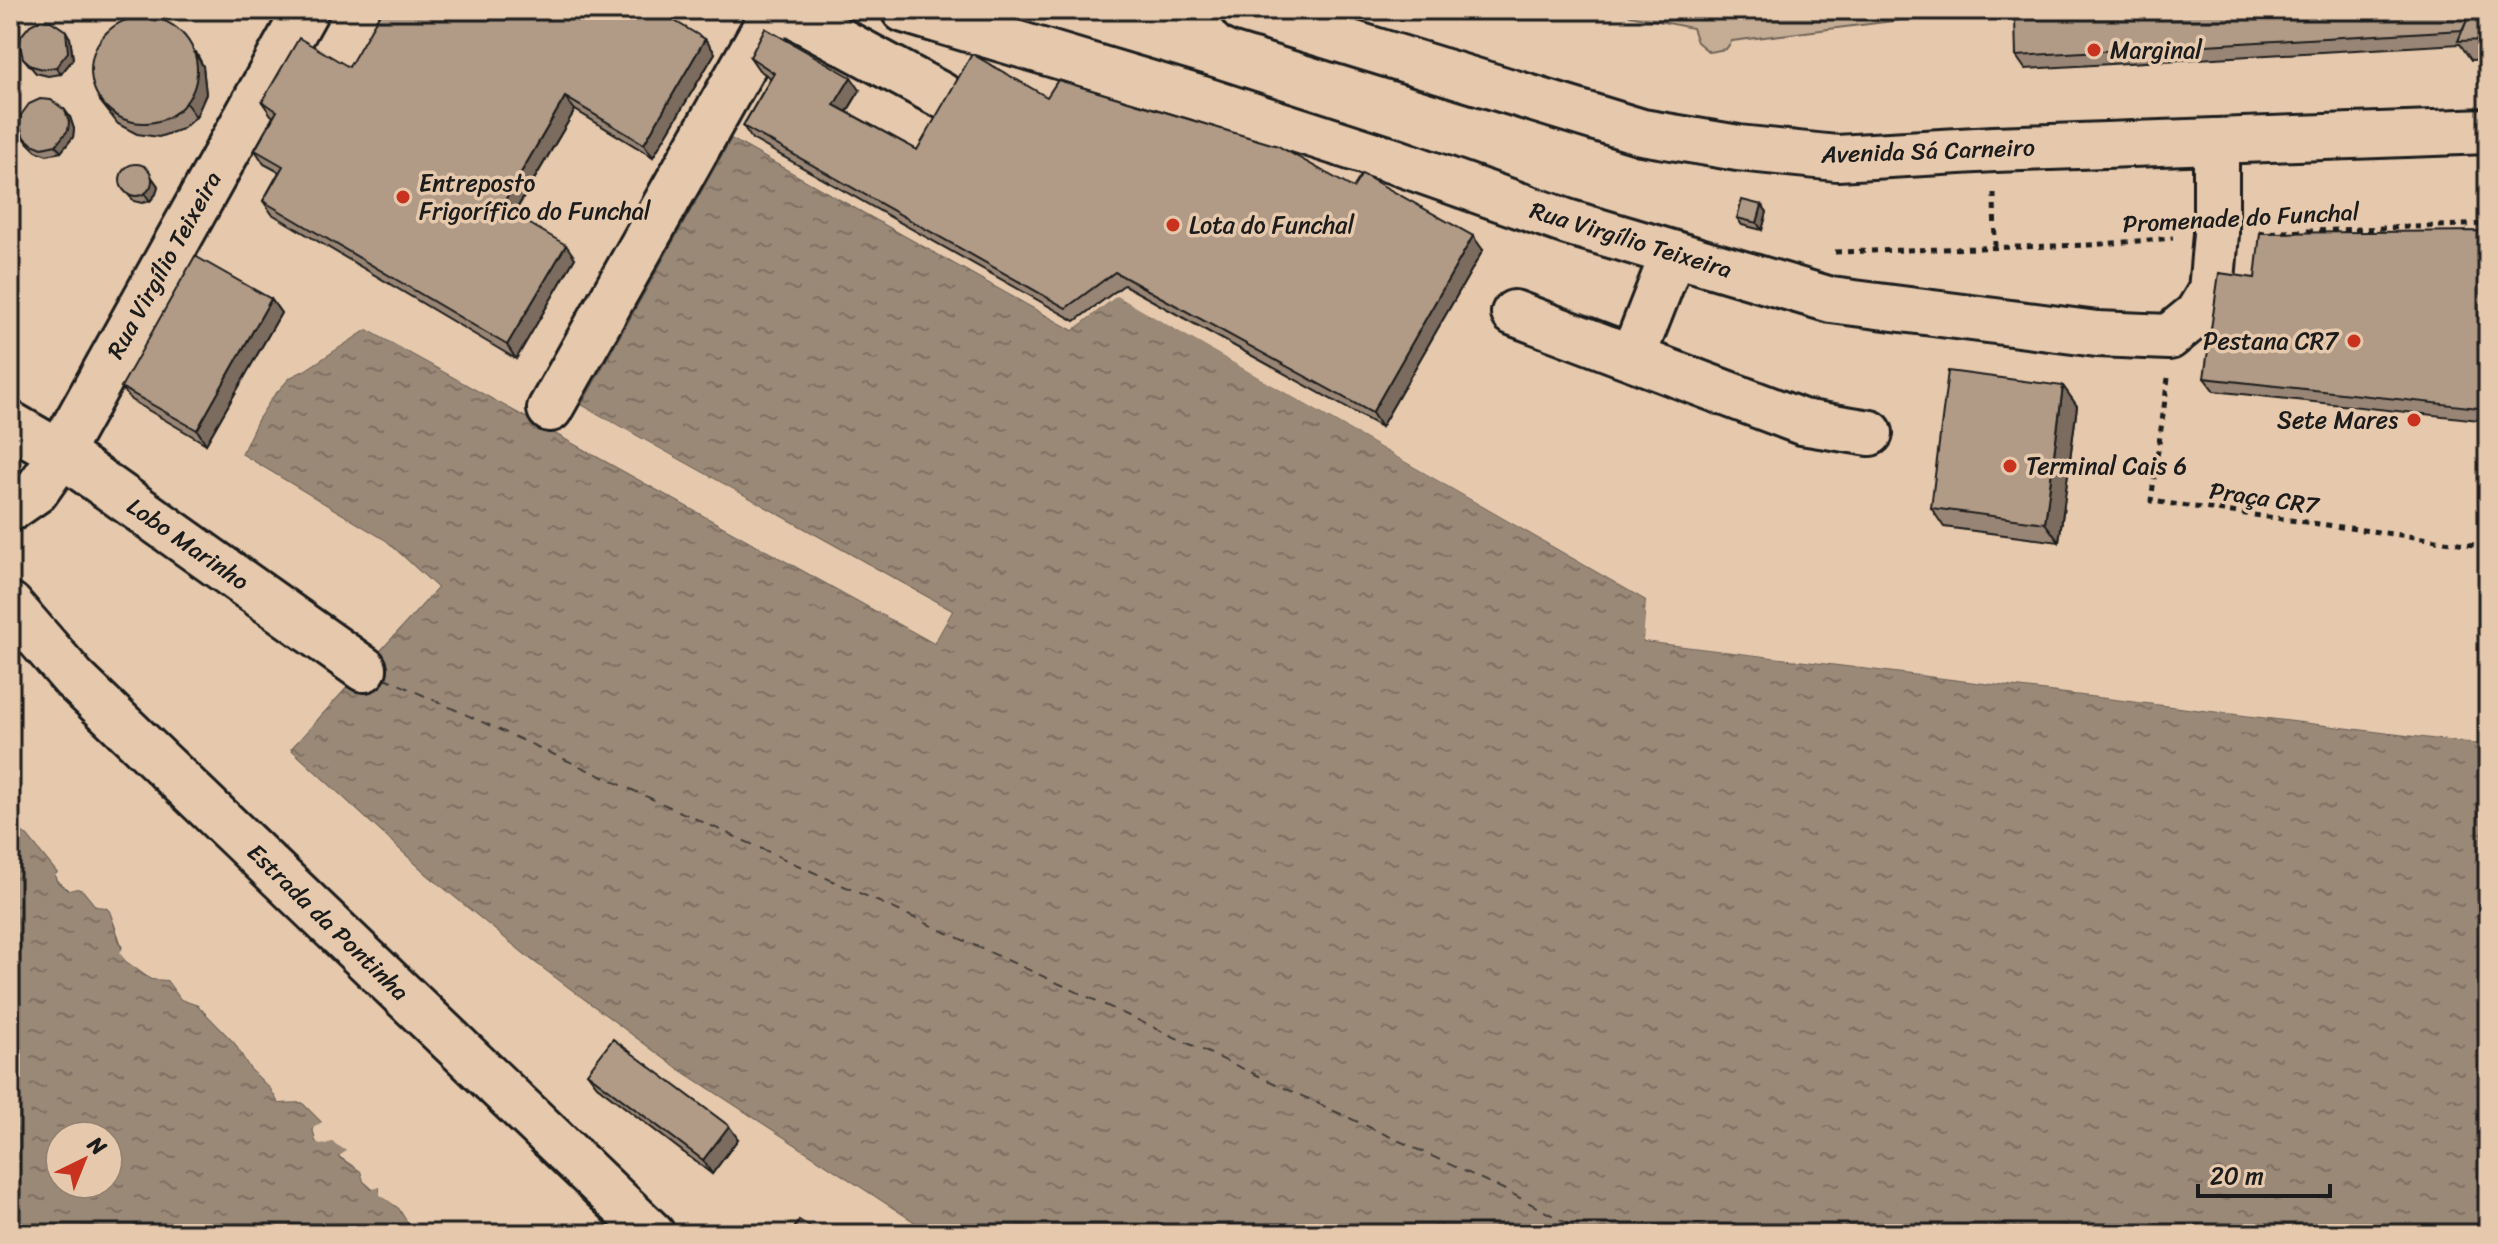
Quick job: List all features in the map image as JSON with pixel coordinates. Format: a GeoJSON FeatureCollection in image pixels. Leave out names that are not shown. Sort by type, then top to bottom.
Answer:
{"type":"FeatureCollection","features":[{"type":"Feature","properties":{"kind":"main road","name":"Rua Virgílio Teixeira"},"geometry":{"type":"LineString","coordinates":[[10,509],[36,491],[60,453],[306,10]]}},
{"type":"Feature","properties":{"kind":"main road","name":"Rua Virgílio Teixeira"},"geometry":{"type":"LineString","coordinates":[[904,10],[1229,108],[1397,162],[1567,222],[1831,300],[2082,332],[2169,337]]}},
{"type":"Feature","properties":{"kind":"main road","name":"Avenida Sá Carneiro"},"geometry":{"type":"LineString","coordinates":[[1243,10],[1642,132],[1738,148],[1837,158],[2488,131]]}},
{"type":"Feature","properties":{"kind":"main road"},"geometry":{"type":"LineString","coordinates":[[550,409],[772,15],[792,12],[941,95]]}},
{"type":"Feature","properties":{"kind":"main road"},"geometry":{"type":"LineString","coordinates":[[2169,337],[2197,314],[2211,291],[2216,234],[2216,141]]}},
{"type":"Feature","properties":{"kind":"main road"},"geometry":{"type":"LineString","coordinates":[[1633,356],[1673,254]]}},
{"type":"Feature","properties":{"kind":"main road"},"geometry":{"type":"LineString","coordinates":[[1514,313],[1802,422],[1870,433]]}},
{"type":"Feature","properties":{"kind":"main road","name":"Lobo Marinho"},"geometry":{"type":"LineString","coordinates":[[10,424],[60,453],[364,669]]}},
{"type":"Feature","properties":{"kind":"main road","name":"Estrada da Pontinha"},"geometry":{"type":"LineString","coordinates":[[10,605],[74,679],[652,1234]]}},
{"type":"Feature","properties":{"kind":"path"},"geometry":{"type":"LineString","coordinates":[[1994,191],[1995,248]]}},
{"type":"Feature","properties":{"kind":"path","name":"Promenade do Funchal"},"geometry":{"type":"LineString","coordinates":[[1830,252],[2089,245],[2216,234],[2488,224]]}},
{"type":"Feature","properties":{"kind":"path","name":"Praça CR7"},"geometry":{"type":"LineString","coordinates":[[2169,337],[2168,382],[2151,501],[2488,547]]}},
{"type":"Feature","properties":{"kind":"shaded area"},"geometry":{"type":"Polygon","coordinates":[[[1606,10],[1981,10],[1732,41],[1726,49],[1709,52],[1697,42],[1692,28],[1606,10]]]}},
{"type":"Feature","properties":{"kind":"water"},"geometry":{"type":"Polygon","coordinates":[[[731,138],[1073,330],[1117,295],[1646,600],[1644,641],[2488,745],[2488,1234],[932,1234],[672,1065],[531,960],[427,875],[290,749],[437,588],[386,541],[241,454],[257,420],[290,377],[367,329],[934,643],[952,611],[581,405],[731,138]]]}},
{"type":"Feature","properties":{"kind":"water"},"geometry":{"type":"Polygon","coordinates":[[[10,821],[28,836],[58,873],[55,875],[57,881],[68,890],[83,890],[96,906],[106,907],[110,911],[126,961],[151,979],[167,980],[181,999],[198,1005],[235,1043],[250,1068],[271,1089],[279,1103],[302,1102],[323,1123],[313,1129],[316,1141],[332,1141],[347,1151],[339,1157],[361,1171],[364,1181],[372,1189],[378,1185],[380,1187],[381,1195],[399,1208],[415,1234],[10,1234],[10,821]]]}},
{"type":"Feature","properties":{"kind":"pier"},"geometry":{"type":"Polygon","coordinates":[[[730,134],[1073,325],[1119,292],[1648,597],[1647,637],[2488,741],[2488,745],[1643,641],[1646,600],[1117,296],[1073,330],[731,138],[581,405],[952,611],[934,643],[367,329],[290,377],[257,420],[241,454],[386,541],[437,588],[290,749],[427,875],[531,960],[672,1065],[932,1234],[924,1234],[670,1069],[529,963],[424,878],[286,750],[432,588],[384,544],[237,455],[253,418],[287,374],[366,325],[933,638],[947,613],[577,407],[730,134]]]}},
{"type":"Feature","properties":{"kind":"pier"},"geometry":{"type":"Polygon","coordinates":[[[10,817],[30,833],[62,871],[60,878],[69,886],[78,884],[85,887],[98,902],[107,903],[113,908],[127,946],[125,952],[128,958],[153,975],[169,977],[184,995],[200,1002],[238,1040],[253,1066],[274,1087],[281,1099],[305,1099],[327,1121],[318,1130],[320,1138],[333,1138],[350,1148],[351,1153],[346,1157],[364,1168],[373,1184],[378,1181],[383,1184],[384,1193],[402,1205],[419,1234],[415,1234],[399,1208],[380,1195],[380,1187],[373,1189],[364,1181],[361,1171],[339,1156],[346,1151],[332,1142],[321,1145],[316,1141],[313,1128],[322,1122],[302,1102],[279,1103],[271,1089],[250,1068],[235,1043],[198,1005],[181,999],[167,980],[151,979],[126,961],[120,953],[123,947],[110,911],[106,907],[96,906],[83,890],[69,890],[57,880],[55,875],[58,873],[28,836],[10,821],[10,817]]]}},
{"type":"Feature","properties":{"kind":"building","name":"Entreposto Frigorífico do Funchal"},"geometry":{"type":"Polygon","coordinates":[[[382,10],[656,10],[705,39],[644,144],[565,97],[501,207],[566,245],[507,345],[263,201],[283,166],[255,150],[277,111],[262,102],[299,38],[349,67],[382,10]]]}},
{"type":"Feature","properties":{"kind":"building"},"geometry":{"type":"Polygon","coordinates":[[[2148,10],[2471,10],[2463,30],[2016,56],[2015,19],[2148,10]]]}},
{"type":"Feature","properties":{"kind":"building"},"geometry":{"type":"Polygon","coordinates":[[[2471,10],[2488,10],[2488,40],[2458,41],[2471,10]]]}},
{"type":"Feature","properties":{"kind":"building"},"geometry":{"type":"Polygon","coordinates":[[[144,17],[164,21],[181,33],[193,50],[197,70],[193,90],[181,107],[164,119],[144,123],[124,119],[107,107],[95,90],[91,70],[95,50],[107,33],[124,21],[144,17]]]}},
{"type":"Feature","properties":{"kind":"building"},"geometry":{"type":"Polygon","coordinates":[[[40,20],[51,21],[66,31],[68,52],[56,67],[43,69],[32,66],[23,58],[21,36],[30,25],[40,20]]]}},
{"type":"Feature","properties":{"kind":"building","name":"Lota do Funchal"},"geometry":{"type":"Polygon","coordinates":[[[765,28],[851,77],[834,105],[917,150],[972,54],[1047,97],[1058,80],[1278,146],[1353,188],[1362,174],[1473,236],[1372,413],[1115,272],[1066,308],[743,126],[774,73],[750,57],[765,28]]]}},
{"type":"Feature","properties":{"kind":"building"},"geometry":{"type":"Polygon","coordinates":[[[40,99],[51,100],[65,110],[69,122],[68,130],[56,145],[42,148],[23,136],[20,125],[21,115],[29,104],[40,99]]]}},
{"type":"Feature","properties":{"kind":"building"},"geometry":{"type":"Polygon","coordinates":[[[136,164],[147,169],[152,180],[147,191],[136,196],[125,191],[120,180],[125,169],[136,164]]]}},
{"type":"Feature","properties":{"kind":"building"},"geometry":{"type":"Polygon","coordinates":[[[1742,200],[1762,205],[1757,223],[1737,218],[1742,200]]]}},
{"type":"Feature","properties":{"kind":"building","name":"Pestana CR7"},"geometry":{"type":"Polygon","coordinates":[[[2488,231],[2488,409],[2204,378],[2219,273],[2255,278],[2260,233],[2488,231]]]}},
{"type":"Feature","properties":{"kind":"building"},"geometry":{"type":"Polygon","coordinates":[[[195,256],[271,299],[197,430],[121,387],[195,256]]]}},
{"type":"Feature","properties":{"kind":"building","name":"Terminal Cais 6"},"geometry":{"type":"Polygon","coordinates":[[[1948,371],[2063,386],[2045,523],[1931,508],[1948,371]]]}},
{"type":"Feature","properties":{"kind":"building"},"geometry":{"type":"Polygon","coordinates":[[[613,1039],[729,1126],[703,1160],[587,1073],[613,1039]]]}},
{"type":"Feature","properties":{"kind":"building"},"geometry":{"type":"Polygon","coordinates":[[[799,1220],[822,1234],[791,1234],[799,1220]]]}},
{"type":"Feature","properties":{"kind":"ferry route"},"geometry":{"type":"LineString","coordinates":[[383,677],[1503,1189],[1587,1234]]}},
{"type":"Feature","properties":{"kind":"place","name":"Marginal"},"geometry":{"type":"Point","coordinates":[2094,50]}},
{"type":"Feature","properties":{"kind":"place","name":"Entreposto Frigorífico do Funchal"},"geometry":{"type":"Point","coordinates":[403,197]}},
{"type":"Feature","properties":{"kind":"place","name":"Lota do Funchal"},"geometry":{"type":"Point","coordinates":[1173,225]}},
{"type":"Feature","properties":{"kind":"place","name":"Pestana CR7"},"geometry":{"type":"Point","coordinates":[2354,341]}},
{"type":"Feature","properties":{"kind":"place","name":"Sete Mares"},"geometry":{"type":"Point","coordinates":[2414,420]}},
{"type":"Feature","properties":{"kind":"place","name":"Terminal Cais 6"},"geometry":{"type":"Point","coordinates":[2010,466]}}]}
